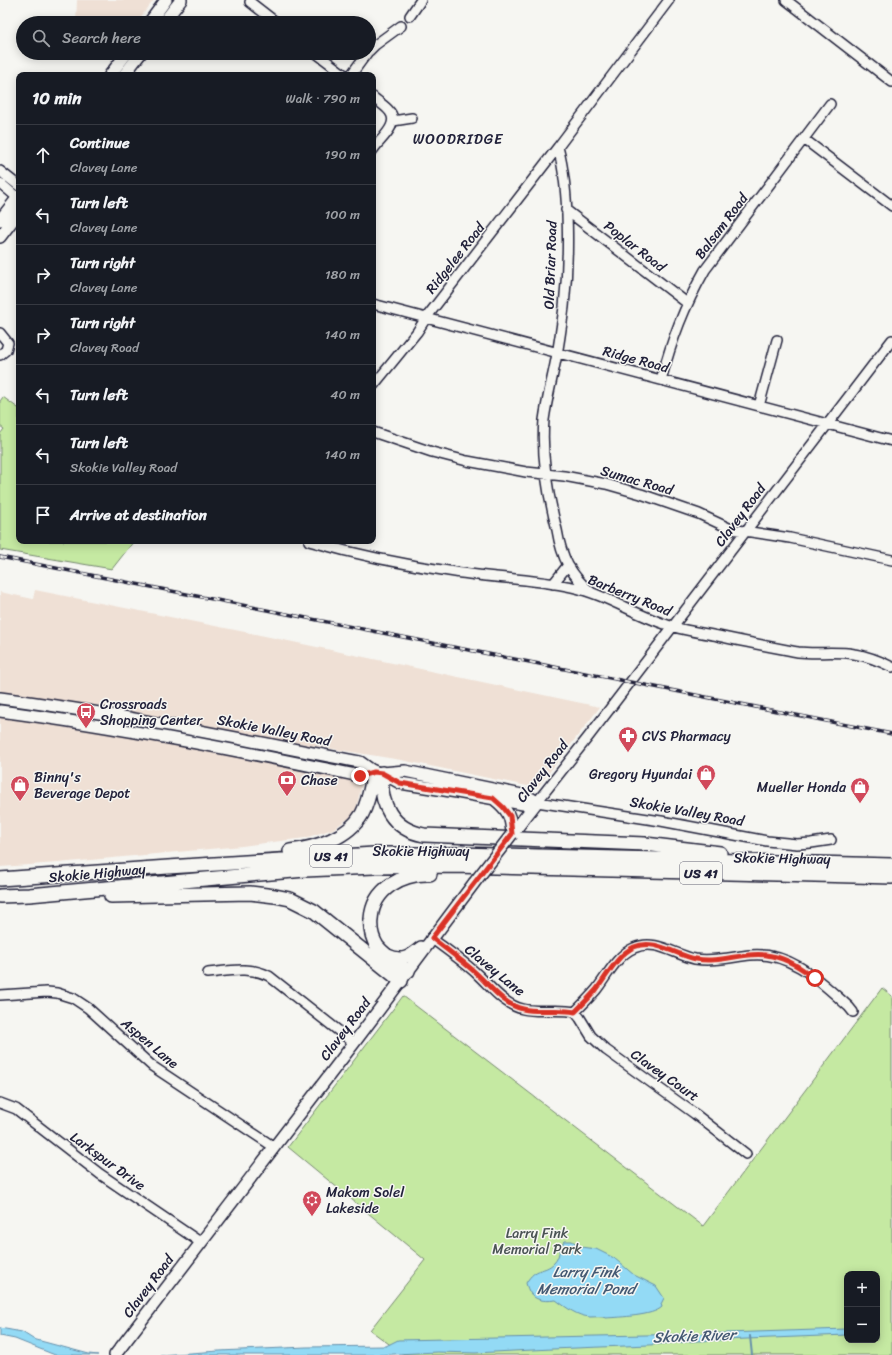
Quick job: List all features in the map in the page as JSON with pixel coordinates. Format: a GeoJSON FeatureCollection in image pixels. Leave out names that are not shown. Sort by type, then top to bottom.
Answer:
{"type":"FeatureCollection","features":[{"type":"Feature","properties":{"kind":"highway"},"geometry":{"type":"LineString","coordinates":[[378,773],[388,812],[394,821],[412,833],[424,835],[652,845],[708,852],[794,859],[811,863]]}},
{"type":"Feature","properties":{"kind":"highway"},"geometry":{"type":"LineString","coordinates":[[191,865],[224,859],[307,849],[332,839],[350,828],[362,814],[378,773]]}},
{"type":"Feature","properties":{"kind":"highway","name":"Skokie Highway"},"geometry":{"type":"LineString","coordinates":[[0,879],[343,856],[450,854],[892,865]]}},
{"type":"Feature","properties":{"kind":"highway","name":"Skokie Highway"},"geometry":{"type":"LineString","coordinates":[[0,896],[29,895],[305,870],[374,867],[454,866],[892,877]]}},
{"type":"Feature","properties":{"kind":"highway"},"geometry":{"type":"LineString","coordinates":[[404,976],[376,945],[370,922],[375,901],[389,885],[399,879],[424,874],[559,874],[604,870]]}},
{"type":"Feature","properties":{"kind":"highway"},"geometry":{"type":"LineString","coordinates":[[29,895],[80,897],[250,893],[290,899],[314,911],[404,976]]}},
{"type":"Feature","properties":{"kind":"main road"},"geometry":{"type":"LineString","coordinates":[[154,16],[166,0]]}},
{"type":"Feature","properties":{"kind":"main road"},"geometry":{"type":"LineString","coordinates":[[168,16],[181,0]]}},
{"type":"Feature","properties":{"kind":"main road"},"geometry":{"type":"LineString","coordinates":[[112,72],[122,60]]}},
{"type":"Feature","properties":{"kind":"main road"},"geometry":{"type":"LineString","coordinates":[[126,72],[135,60]]}},
{"type":"Feature","properties":{"kind":"main road"},"geometry":{"type":"LineString","coordinates":[[0,220],[16,201]]}},
{"type":"Feature","properties":{"kind":"main road"},"geometry":{"type":"LineString","coordinates":[[0,237],[16,216]]}},
{"type":"Feature","properties":{"kind":"main road","name":"Skokie Valley Road"},"geometry":{"type":"LineString","coordinates":[[0,698],[46,704],[172,725],[360,762],[378,773],[400,783],[523,804],[537,802]]}},
{"type":"Feature","properties":{"kind":"main road"},"geometry":{"type":"LineString","coordinates":[[44,717],[46,704]]}},
{"type":"Feature","properties":{"kind":"main road","name":"Skokie Valley Road"},"geometry":{"type":"LineString","coordinates":[[0,711],[96,725],[232,750],[360,776],[405,771],[527,796],[537,802]]}},
{"type":"Feature","properties":{"kind":"main road"},"geometry":{"type":"LineString","coordinates":[[96,725],[98,713]]}},
{"type":"Feature","properties":{"kind":"main road"},"geometry":{"type":"LineString","coordinates":[[493,798],[510,816],[512,834]]}},
{"type":"Feature","properties":{"kind":"main road","name":"Clavey Road"},"geometry":{"type":"LineString","coordinates":[[117,1352],[537,802]]}},
{"type":"Feature","properties":{"kind":"main road"},"geometry":{"type":"LineString","coordinates":[[383,953],[397,959],[403,958],[414,953],[431,939]]}},
{"type":"Feature","properties":{"kind":"street"},"geometry":{"type":"LineString","coordinates":[[410,16],[422,0]]}},
{"type":"Feature","properties":{"kind":"street"},"geometry":{"type":"LineString","coordinates":[[558,147],[669,0]]}},
{"type":"Feature","properties":{"kind":"street"},"geometry":{"type":"LineString","coordinates":[[786,0],[892,82]]}},
{"type":"Feature","properties":{"kind":"street"},"geometry":{"type":"LineString","coordinates":[[250,2],[268,16]]}},
{"type":"Feature","properties":{"kind":"street"},"geometry":{"type":"LineString","coordinates":[[376,44],[401,26]]}},
{"type":"Feature","properties":{"kind":"street"},"geometry":{"type":"LineString","coordinates":[[325,60],[340,72]]}},
{"type":"Feature","properties":{"kind":"street"},"geometry":{"type":"LineString","coordinates":[[353,72],[362,60]]}},
{"type":"Feature","properties":{"kind":"street"},"geometry":{"type":"LineString","coordinates":[[376,100],[391,112],[393,121],[376,146]]}},
{"type":"Feature","properties":{"kind":"street","name":"Balsam Road"},"geometry":{"type":"LineString","coordinates":[[661,380],[676,330],[687,303],[711,262],[830,104]]}},
{"type":"Feature","properties":{"kind":"street"},"geometry":{"type":"LineString","coordinates":[[393,121],[412,118]]}},
{"type":"Feature","properties":{"kind":"street"},"geometry":{"type":"LineString","coordinates":[[804,139],[892,206]]}},
{"type":"Feature","properties":{"kind":"street","name":"Old Briar Road"},"geometry":{"type":"LineString","coordinates":[[558,147],[562,164],[566,210],[566,280],[564,306],[557,352],[544,420],[544,450],[553,515],[561,547],[568,565],[582,585],[591,592]]}},
{"type":"Feature","properties":{"kind":"street","name":"Ridgelee Road"},"geometry":{"type":"LineString","coordinates":[[376,382],[558,147]]}},
{"type":"Feature","properties":{"kind":"street"},"geometry":{"type":"LineString","coordinates":[[0,171],[16,184]]}},
{"type":"Feature","properties":{"kind":"street"},"geometry":{"type":"LineString","coordinates":[[0,183],[16,196]]}},
{"type":"Feature","properties":{"kind":"street","name":"Poplar Road"},"geometry":{"type":"LineString","coordinates":[[566,210],[687,303]]}},
{"type":"Feature","properties":{"kind":"street","name":"Ridge Road"},"geometry":{"type":"LineString","coordinates":[[376,305],[892,441]]}},
{"type":"Feature","properties":{"kind":"street"},"geometry":{"type":"LineString","coordinates":[[0,333],[8,343],[6,350],[0,355]]}},
{"type":"Feature","properties":{"kind":"street"},"geometry":{"type":"LineString","coordinates":[[759,406],[776,340]]}},
{"type":"Feature","properties":{"kind":"street","name":"Clavey Road"},"geometry":{"type":"LineString","coordinates":[[537,802],[673,627],[892,340]]}},
{"type":"Feature","properties":{"kind":"street","name":"Sumac Road"},"geometry":{"type":"LineString","coordinates":[[376,433],[432,452],[467,461],[519,471],[606,484],[641,494],[699,514],[731,529],[790,538],[892,560]]}},
{"type":"Feature","properties":{"kind":"street","name":"Barberry Road"},"geometry":{"type":"LineString","coordinates":[[320,544],[365,556],[456,573],[527,580],[591,592],[673,627],[798,652],[813,654],[852,653],[892,667]]}},
{"type":"Feature","properties":{"kind":"street"},"geometry":{"type":"LineString","coordinates":[[553,584],[568,565]]}},
{"type":"Feature","properties":{"kind":"street","name":"Skokie Valley Road"},"geometry":{"type":"LineString","coordinates":[[537,802],[797,844],[831,840]]}},
{"type":"Feature","properties":{"kind":"street","name":"Clavey Lane"},"geometry":{"type":"LineString","coordinates":[[431,939],[477,974],[504,999],[519,1008],[539,1011],[564,1010],[575,1012]]}},
{"type":"Feature","properties":{"kind":"street"},"geometry":{"type":"LineString","coordinates":[[575,1012],[594,992],[617,961],[633,948],[644,944],[657,946],[682,955],[704,960],[766,954],[774,956],[794,963],[815,978],[853,1012]]}},
{"type":"Feature","properties":{"kind":"street"},"geometry":{"type":"LineString","coordinates":[[208,973],[248,970],[260,972],[269,976],[354,1043]]}},
{"type":"Feature","properties":{"kind":"street","name":"Aspen Lane"},"geometry":{"type":"LineString","coordinates":[[0,994],[47,992],[57,993],[73,998],[88,1008],[152,1066],[274,1147]]}},
{"type":"Feature","properties":{"kind":"street","name":"Clavey Court"},"geometry":{"type":"LineString","coordinates":[[575,1012],[591,1036],[606,1050],[696,1114],[746,1154]]}},
{"type":"Feature","properties":{"kind":"street","name":"Larkspur Drive"},"geometry":{"type":"LineString","coordinates":[[0,1103],[16,1109],[100,1174],[200,1242]]}},
{"type":"Feature","properties":{"kind":"shaded area"},"geometry":{"type":"Polygon","coordinates":[[[77,0],[154,0],[141,16],[76,16],[77,0]]]}},
{"type":"Feature","properties":{"kind":"shaded area"},"geometry":{"type":"Polygon","coordinates":[[[35,590],[260,635],[600,707],[537,788],[401,760],[0,694],[0,592],[33,599],[35,590]]]}},
{"type":"Feature","properties":{"kind":"shaded area","name":"Crossroads Shopping Center"},"geometry":{"type":"Polygon","coordinates":[[[0,717],[202,749],[362,783],[355,814],[333,829],[305,838],[242,846],[0,867],[0,717]]]}},
{"type":"Feature","properties":{"kind":"green space"},"geometry":{"type":"Polygon","coordinates":[[[3,397],[16,407],[16,544],[132,544],[112,569],[0,550],[0,434],[4,429],[0,426],[0,401],[3,397]]]}},
{"type":"Feature","properties":{"kind":"green space","name":"Larry Fink Memorial Park"},"geometry":{"type":"Polygon","coordinates":[[[882,988],[892,996],[892,1355],[404,1355],[370,1330],[425,1260],[288,1147],[403,996],[703,1226],[882,988]]]}},
{"type":"Feature","properties":{"kind":"water","name":"Larry Fink Memorial Pond"},"geometry":{"type":"Polygon","coordinates":[[[565,1241],[572,1241],[582,1247],[596,1249],[614,1258],[634,1275],[656,1286],[664,1298],[661,1304],[662,1307],[658,1310],[636,1316],[606,1318],[590,1317],[568,1309],[556,1300],[546,1301],[537,1299],[530,1293],[526,1283],[533,1274],[554,1263],[558,1258],[561,1247],[565,1241]]]}},
{"type":"Feature","properties":{"kind":"water"},"geometry":{"type":"Polygon","coordinates":[[[0,1328],[22,1332],[33,1339],[98,1355],[55,1355],[15,1339],[0,1336],[0,1328]]]}},
{"type":"Feature","properties":{"kind":"water","name":"Skokie River"},"geometry":{"type":"Polygon","coordinates":[[[844,1329],[844,1335],[697,1341],[649,1345],[475,1353],[437,1352],[375,1355],[160,1355],[306,1347],[386,1346],[398,1340],[695,1334],[844,1329]]]}},
{"type":"Feature","properties":{"kind":"waterway"},"geometry":{"type":"LineString","coordinates":[[750,1336],[752,1355]]}},
{"type":"Feature","properties":{"kind":"railway"},"geometry":{"type":"LineString","coordinates":[[0,557],[892,734]]}},
{"type":"Feature","properties":{"kind":"place","name":"Crossroads Shopping Center"},"geometry":{"type":"Point","coordinates":[86,729]}},
{"type":"Feature","properties":{"kind":"place","name":"CVS Pharmacy"},"geometry":{"type":"Point","coordinates":[628,753]}},
{"type":"Feature","properties":{"kind":"place","name":"Gregory Hyundai"},"geometry":{"type":"Point","coordinates":[706,791]}},
{"type":"Feature","properties":{"kind":"place","name":"Chase"},"geometry":{"type":"Point","coordinates":[287,797]}},
{"type":"Feature","properties":{"kind":"place","name":"Binny's Beverage Depot"},"geometry":{"type":"Point","coordinates":[20,802]}},
{"type":"Feature","properties":{"kind":"place","name":"Mueller Honda"},"geometry":{"type":"Point","coordinates":[860,804]}},
{"type":"Feature","properties":{"kind":"place","name":"Makom Solel Lakeside"},"geometry":{"type":"Point","coordinates":[312,1217]}},
{"type":"Feature","properties":{"kind":"district","name":"WOODRIDGE"},"geometry":{"type":"Point","coordinates":[458,139]}},
{"type":"Feature","properties":{"kind":"route"},"geometry":{"type":"LineString","coordinates":[[360,776],[374,772],[382,773],[400,783],[493,798],[506,810],[510,816],[512,834],[432,938],[477,974],[495,992],[519,1008],[539,1011],[564,1010],[575,1012],[594,992],[617,961],[629,950],[644,944],[652,944],[695,959],[704,960],[718,960],[766,954],[794,963],[815,978]]}}]}
